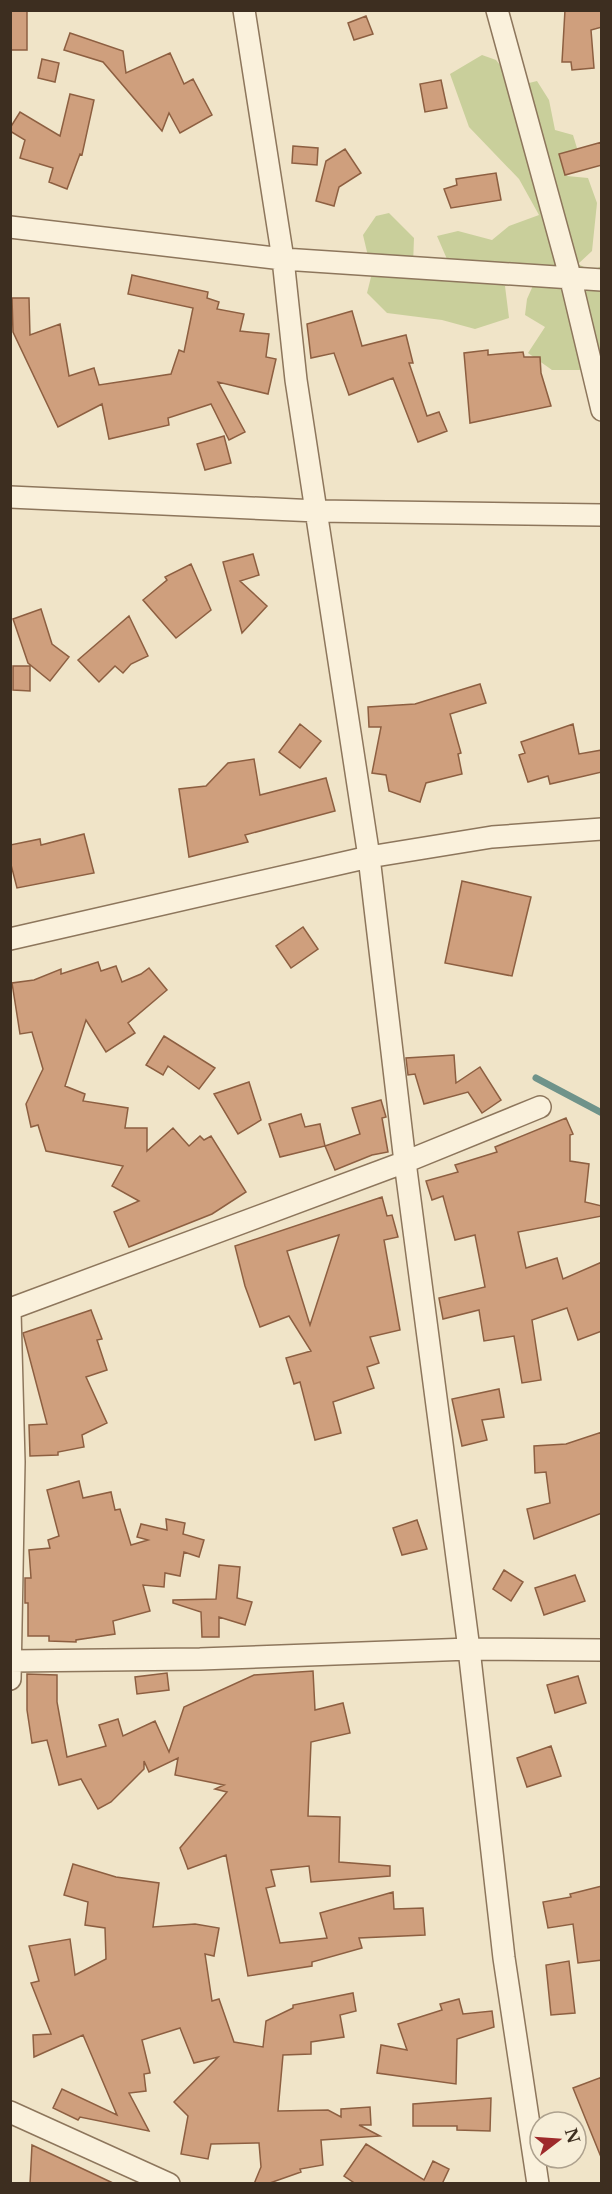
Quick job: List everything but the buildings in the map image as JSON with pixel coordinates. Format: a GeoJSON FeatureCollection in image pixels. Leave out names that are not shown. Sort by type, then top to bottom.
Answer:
{"type":"FeatureCollection","features":[{"type":"Feature","properties":{"kind":"street"},"geometry":{"type":"LineString","coordinates":[[244,10],[283,259],[296,380],[369,856],[405,1162],[469,1649],[504,1958],[537,2184]]}},
{"type":"Feature","properties":{"kind":"street"},"geometry":{"type":"LineString","coordinates":[[496,10],[570,276],[602,410]]}},
{"type":"Feature","properties":{"kind":"street"},"geometry":{"type":"LineString","coordinates":[[10,227],[283,259],[570,276],[602,280]]}},
{"type":"Feature","properties":{"kind":"street"},"geometry":{"type":"LineString","coordinates":[[10,497],[317,511],[602,515]]}},
{"type":"Feature","properties":{"kind":"street"},"geometry":{"type":"LineString","coordinates":[[10,939],[369,856],[492,837],[602,829]]}},
{"type":"Feature","properties":{"kind":"street"},"geometry":{"type":"LineString","coordinates":[[10,1679],[14,1462],[10,1310],[405,1162],[540,1107]]}},
{"type":"Feature","properties":{"kind":"street"},"geometry":{"type":"LineString","coordinates":[[11,1660],[200,1659],[469,1649],[602,1650]]}},
{"type":"Feature","properties":{"kind":"street"},"geometry":{"type":"LineString","coordinates":[[10,2112],[169,2184]]}},
{"type":"Feature","properties":{"kind":"green space"},"geometry":{"type":"Polygon","coordinates":[[[482,55],[496,60],[517,86],[537,81],[549,100],[555,130],[573,135],[580,158],[567,176],[588,178],[597,203],[592,251],[578,264],[592,271],[601,266],[601,402],[586,394],[587,370],[552,370],[528,353],[545,327],[525,315],[527,299],[539,272],[524,283],[505,286],[509,318],[475,329],[442,320],[387,313],[367,293],[372,273],[363,235],[376,216],[389,213],[414,238],[413,265],[425,268],[442,280],[453,273],[437,236],[458,231],[492,240],[509,226],[539,215],[519,179],[469,127],[450,74],[482,55]]]}},
{"type":"Feature","properties":{"kind":"waterway"},"geometry":{"type":"LineString","coordinates":[[536,1078],[602,1113]]}}]}
